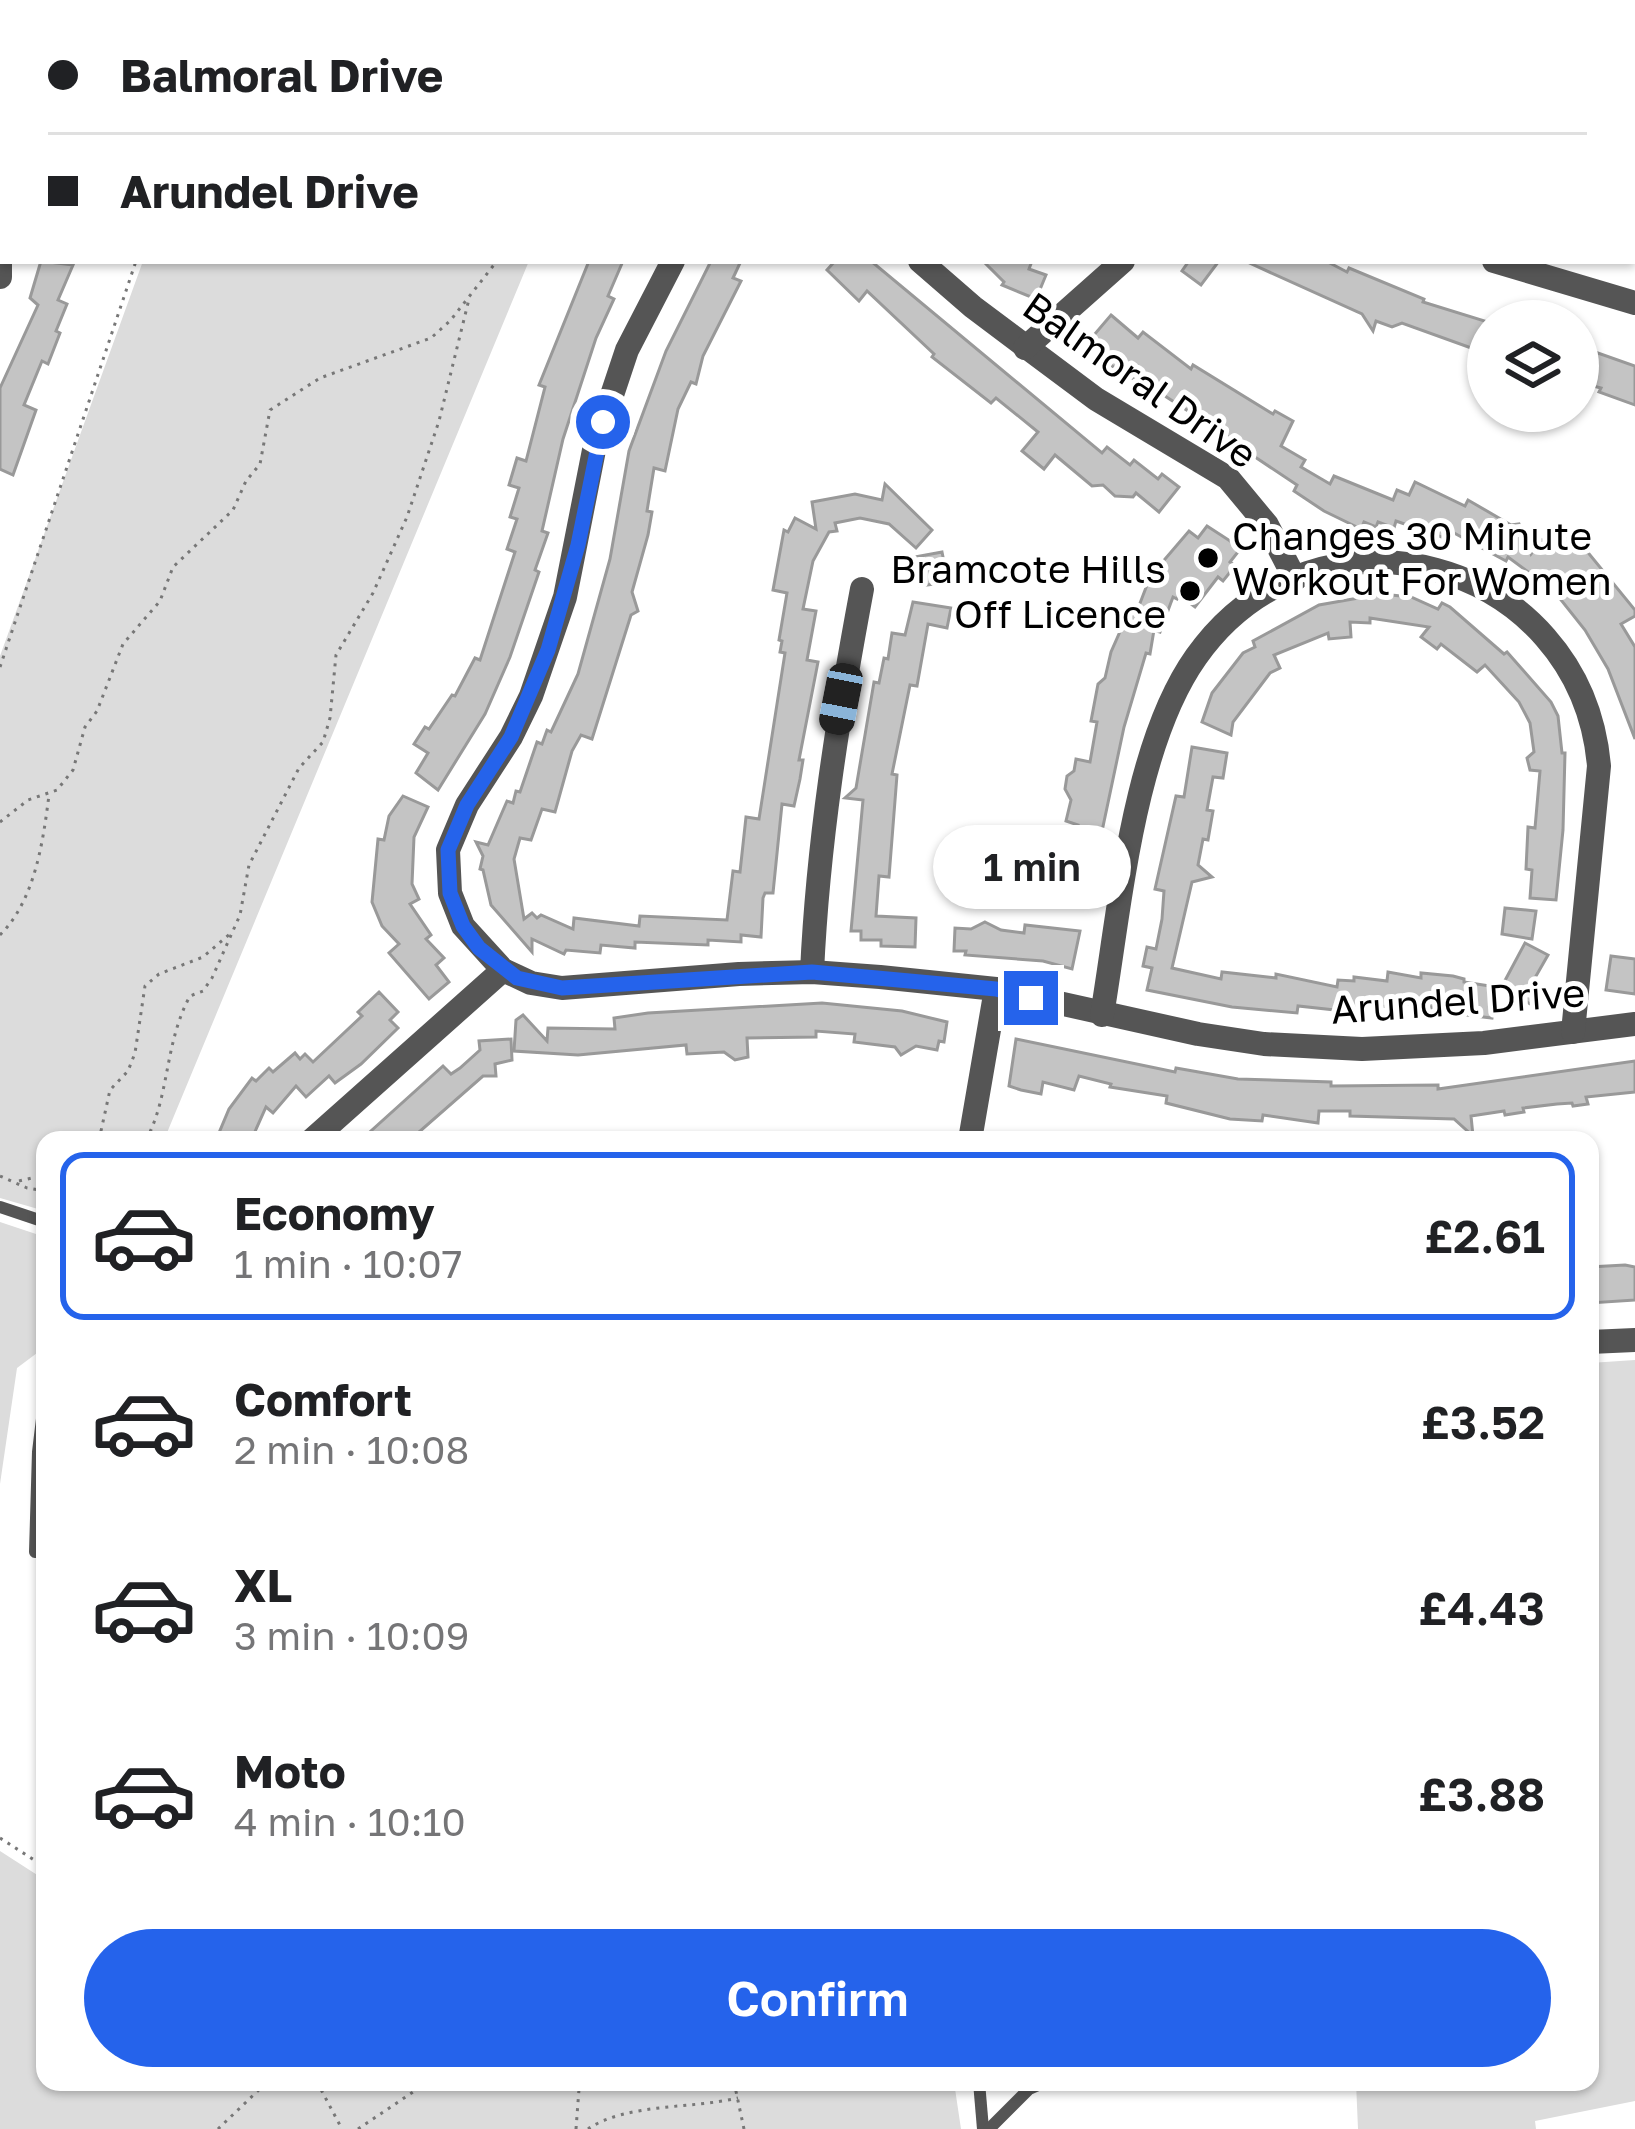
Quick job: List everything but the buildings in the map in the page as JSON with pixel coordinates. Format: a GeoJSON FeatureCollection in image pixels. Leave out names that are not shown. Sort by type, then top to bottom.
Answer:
{"type":"FeatureCollection","features":[{"type":"Feature","properties":{"kind":"street"},"geometry":{"type":"LineString","coordinates":[[0,256],[0,277]]}},
{"type":"Feature","properties":{"kind":"street"},"geometry":{"type":"LineString","coordinates":[[322,1131],[503,970],[463,926],[450,893],[448,850],[467,805],[511,737],[536,681],[565,597],[594,450],[606,413],[627,350],[671,264]]}},
{"type":"Feature","properties":{"kind":"street","name":"Balmoral Drive"},"geometry":{"type":"LineString","coordinates":[[924,264],[1025,348],[1096,399],[1228,478],[1267,525],[1294,579]]}},
{"type":"Feature","properties":{"kind":"street"},"geometry":{"type":"LineString","coordinates":[[1025,348],[1120,264]]}},
{"type":"Feature","properties":{"kind":"street"},"geometry":{"type":"LineString","coordinates":[[1504,264],[1635,303]]}},
{"type":"Feature","properties":{"kind":"street"},"geometry":{"type":"LineString","coordinates":[[1102,1015],[1141,801],[1168,710],[1197,656],[1258,598],[1294,579],[1356,562],[1380,561],[1461,576],[1510,602],[1566,662],[1590,715],[1599,766],[1573,1032]]}},
{"type":"Feature","properties":{"kind":"street"},"geometry":{"type":"LineString","coordinates":[[812,972],[816,885],[834,736],[862,589]]}},
{"type":"Feature","properties":{"kind":"street","name":"Arundel Drive"},"geometry":{"type":"LineString","coordinates":[[503,970],[531,983],[562,988],[812,972],[996,989],[1102,1015],[1264,1044],[1361,1049],[1431,1047],[1635,1024]]}},
{"type":"Feature","properties":{"kind":"street"},"geometry":{"type":"LineString","coordinates":[[972,1131],[996,989]]}},
{"type":"Feature","properties":{"kind":"street"},"geometry":{"type":"LineString","coordinates":[[1599,1342],[1635,1340]]}},
{"type":"Feature","properties":{"kind":"lane"},"geometry":{"type":"LineString","coordinates":[[0,1207],[36,1219]]}},
{"type":"Feature","properties":{"kind":"lane"},"geometry":{"type":"LineString","coordinates":[[36,1519],[36,1552]]}},
{"type":"Feature","properties":{"kind":"lane"},"geometry":{"type":"LineString","coordinates":[[980,2091],[986,2129]]}},
{"type":"Feature","properties":{"kind":"lane"},"geometry":{"type":"LineString","coordinates":[[986,2129],[1027,2091]]}},
{"type":"Feature","properties":{"kind":"path"},"geometry":{"type":"LineString","coordinates":[[0,668],[135,264]]}},
{"type":"Feature","properties":{"kind":"path"},"geometry":{"type":"LineString","coordinates":[[0,822],[28,800],[50,794],[73,770],[86,727],[123,644],[160,601],[173,568],[233,510],[260,464],[270,410],[320,378],[431,338],[495,264]]}},
{"type":"Feature","properties":{"kind":"path"},"geometry":{"type":"LineString","coordinates":[[149,1131],[172,1032],[190,996],[203,991],[212,978],[240,915],[256,850],[299,768],[323,742],[336,655],[373,593],[412,505],[439,421],[469,299]]}},
{"type":"Feature","properties":{"kind":"path"},"geometry":{"type":"LineString","coordinates":[[0,934],[13,922],[31,878],[50,794]]}},
{"type":"Feature","properties":{"kind":"path"},"geometry":{"type":"LineString","coordinates":[[101,1131],[110,1090],[136,1054],[145,986],[159,974],[203,957],[231,933]]}},
{"type":"Feature","properties":{"kind":"path"},"geometry":{"type":"LineString","coordinates":[[0,1176],[17,1181],[36,1177]]}},
{"type":"Feature","properties":{"kind":"path"},"geometry":{"type":"LineString","coordinates":[[17,1181],[36,1189]]}},
{"type":"Feature","properties":{"kind":"path"},"geometry":{"type":"LineString","coordinates":[[0,1838],[36,1861]]}},
{"type":"Feature","properties":{"kind":"path"},"geometry":{"type":"LineString","coordinates":[[218,2129],[258,2091]]}},
{"type":"Feature","properties":{"kind":"path"},"geometry":{"type":"LineString","coordinates":[[322,2091],[342,2129]]}},
{"type":"Feature","properties":{"kind":"path"},"geometry":{"type":"LineString","coordinates":[[358,2129],[414,2091]]}},
{"type":"Feature","properties":{"kind":"path"},"geometry":{"type":"LineString","coordinates":[[576,2129],[579,2091]]}},
{"type":"Feature","properties":{"kind":"path"},"geometry":{"type":"LineString","coordinates":[[736,2091],[744,2129]]}},
{"type":"Feature","properties":{"kind":"path"},"geometry":{"type":"LineString","coordinates":[[588,2129],[639,2110],[670,2110],[738,2098]]}},
{"type":"Feature","properties":{"kind":"shaded area"},"geometry":{"type":"Polygon","coordinates":[[[142,264],[528,264],[168,1131],[36,1131],[36,1208],[0,1198],[0,656],[142,264]]]}},
{"type":"Feature","properties":{"kind":"shaded area"},"geometry":{"type":"Polygon","coordinates":[[[0,1222],[36,1234],[36,1354],[17,1368],[0,1484],[0,1222]]]}},
{"type":"Feature","properties":{"kind":"shaded area"},"geometry":{"type":"Polygon","coordinates":[[[1635,1360],[1635,2101],[1535,2121],[1536,2129],[1358,2129],[1356,2091],[1599,2091],[1599,1362],[1635,1360]]]}},
{"type":"Feature","properties":{"kind":"shaded area"},"geometry":{"type":"Polygon","coordinates":[[[0,1851],[36,1874],[36,2091],[955,2091],[961,2129],[0,2129],[0,1851]]]}},
{"type":"Feature","properties":{"kind":"place","name":"Changes 30 Minute Workout For Women"},"geometry":{"type":"Point","coordinates":[1208,558]}},
{"type":"Feature","properties":{"kind":"place","name":"Bramcote Hills Off Licence"},"geometry":{"type":"Point","coordinates":[1190,591]}},
{"type":"Feature","properties":{"kind":"route"},"geometry":{"type":"LineString","coordinates":[[603,422],[578,545],[548,650],[511,737],[467,805],[448,850],[450,893],[463,926],[479,948],[517,978],[562,988],[812,972],[996,989],[1031,998]]}}]}
